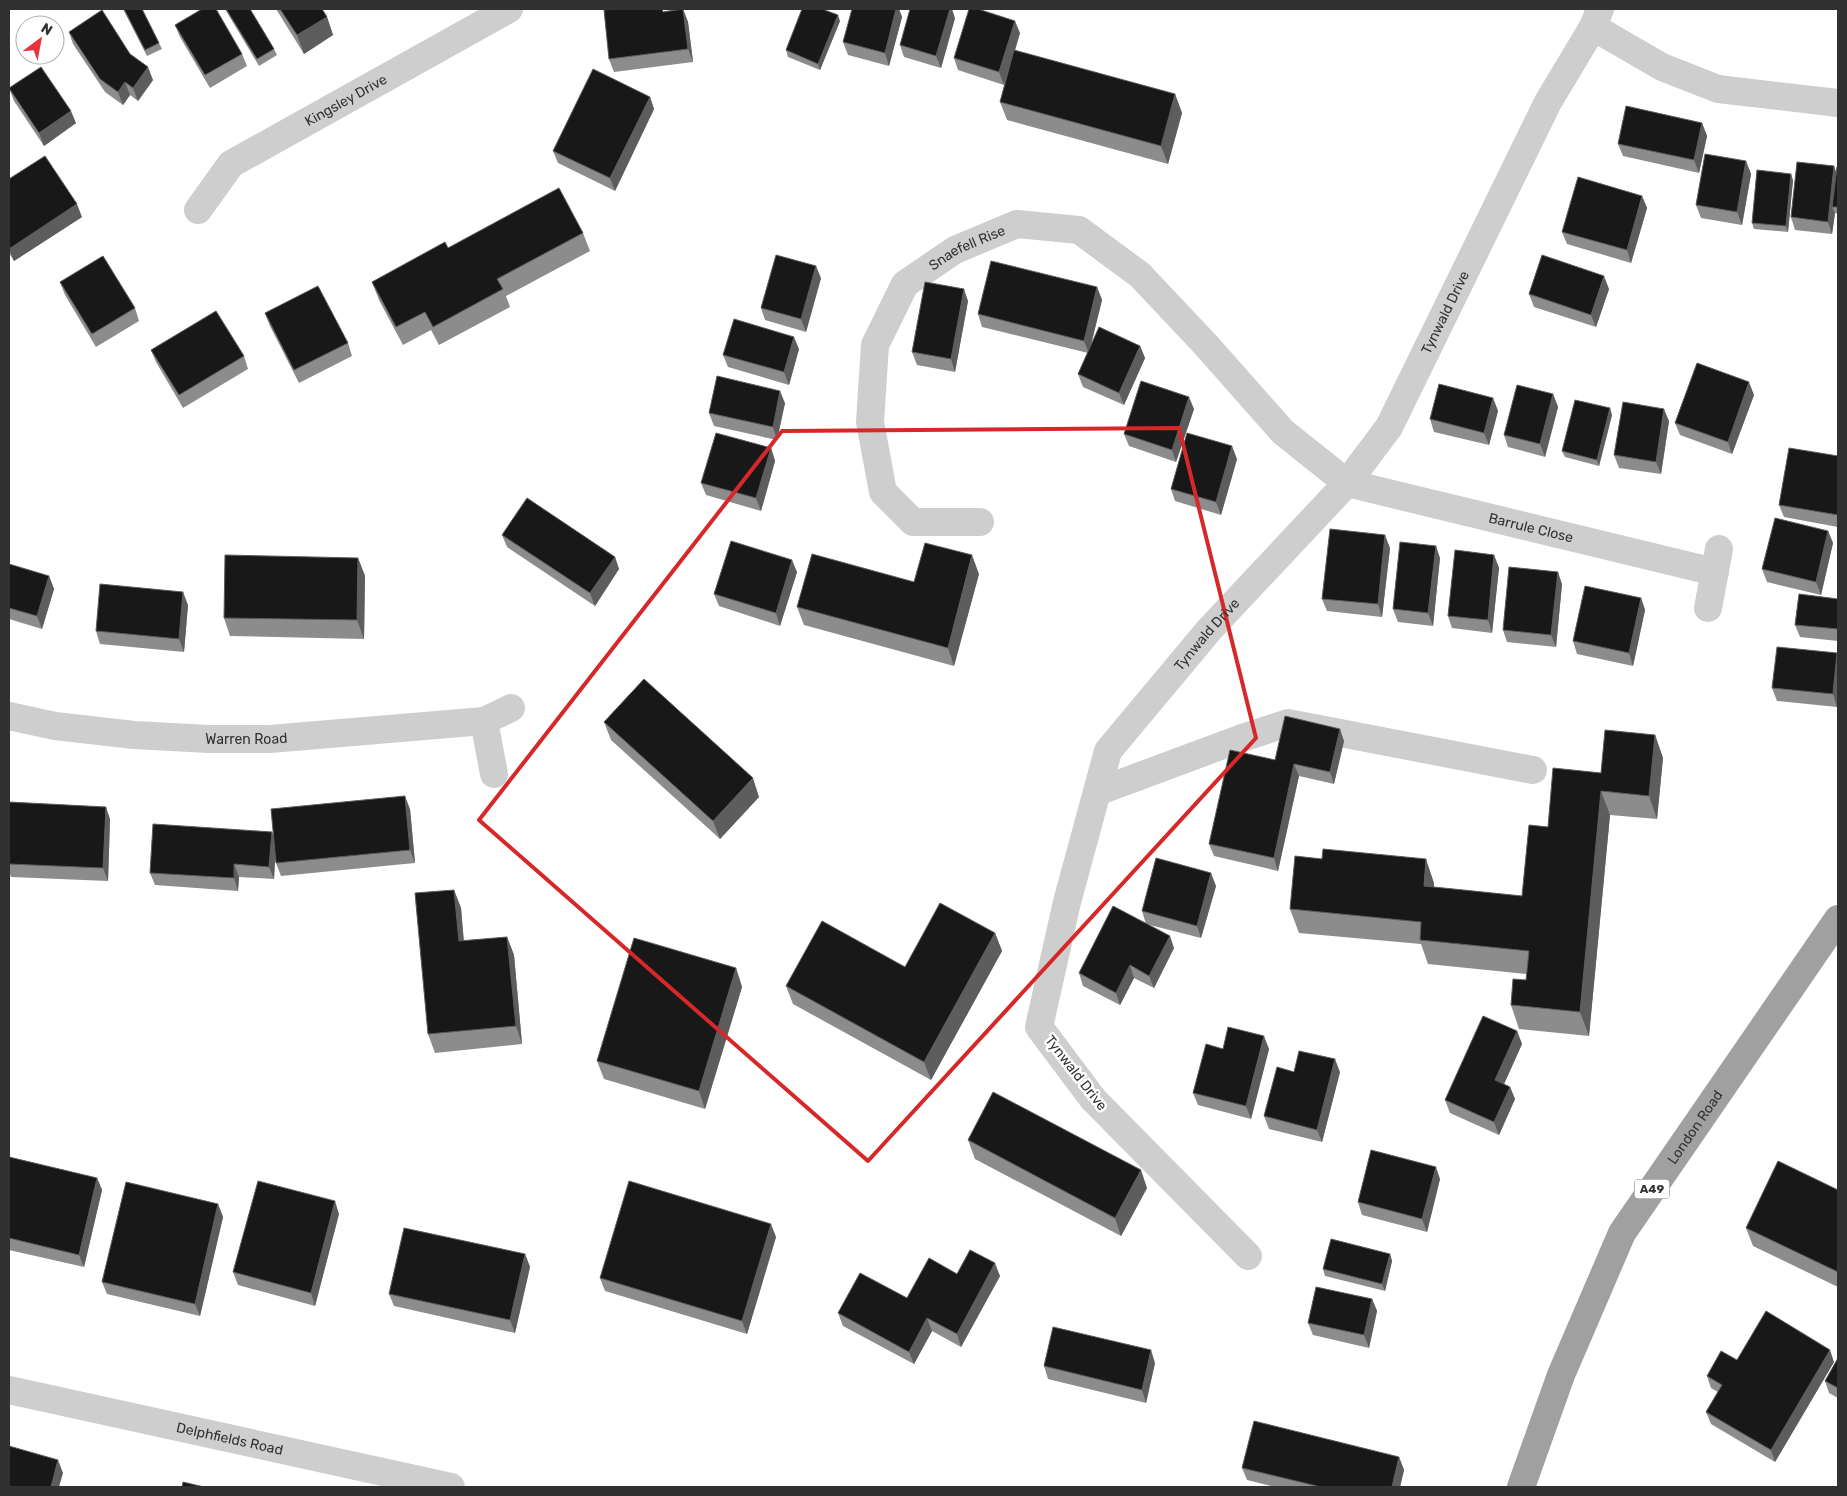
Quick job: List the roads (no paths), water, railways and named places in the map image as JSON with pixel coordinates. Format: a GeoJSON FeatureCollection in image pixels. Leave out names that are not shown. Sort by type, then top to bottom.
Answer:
{"type":"FeatureCollection","features":[{"type":"Feature","properties":{"kind":"highway","name":"London Road"},"geometry":{"type":"LineString","coordinates":[[1521,1487],[1561,1375],[1622,1233],[1838,919]]}},
{"type":"Feature","properties":{"kind":"street","name":"Kingsley Drive"},"geometry":{"type":"LineString","coordinates":[[198,210],[231,164],[509,9]]}},
{"type":"Feature","properties":{"kind":"street"},"geometry":{"type":"LineString","coordinates":[[1597,18],[1662,67],[1718,90],[1838,103]]}},
{"type":"Feature","properties":{"kind":"street","name":"Tynwald Drive"},"geometry":{"type":"LineString","coordinates":[[1248,1256],[1093,1099],[1039,1027],[1067,902],[1108,751],[1209,630],[1347,482],[1389,427],[1548,102],[1597,18]]}},
{"type":"Feature","properties":{"kind":"street","name":"Snaefell Rise"},"geometry":{"type":"LineString","coordinates":[[980,522],[913,522],[883,492],[870,422],[875,345],[905,284],[955,250],[1016,224],[1079,230],[1140,275],[1206,345],[1283,432],[1347,482]]}},
{"type":"Feature","properties":{"kind":"street","name":"Barrule Close"},"geometry":{"type":"LineString","coordinates":[[1347,482],[1717,560],[1708,608]]}},
{"type":"Feature","properties":{"kind":"street","name":"Warren Road"},"geometry":{"type":"LineString","coordinates":[[9,716],[55,726],[134,736],[270,739],[484,721],[510,708]]}},
{"type":"Feature","properties":{"kind":"street"},"geometry":{"type":"LineString","coordinates":[[484,721],[494,774]]}},
{"type":"Feature","properties":{"kind":"street"},"geometry":{"type":"LineString","coordinates":[[1097,792],[1288,722],[1533,770]]}},
{"type":"Feature","properties":{"kind":"street","name":"Delphfields Road"},"geometry":{"type":"LineString","coordinates":[[9,1390],[451,1487]]}}]}
